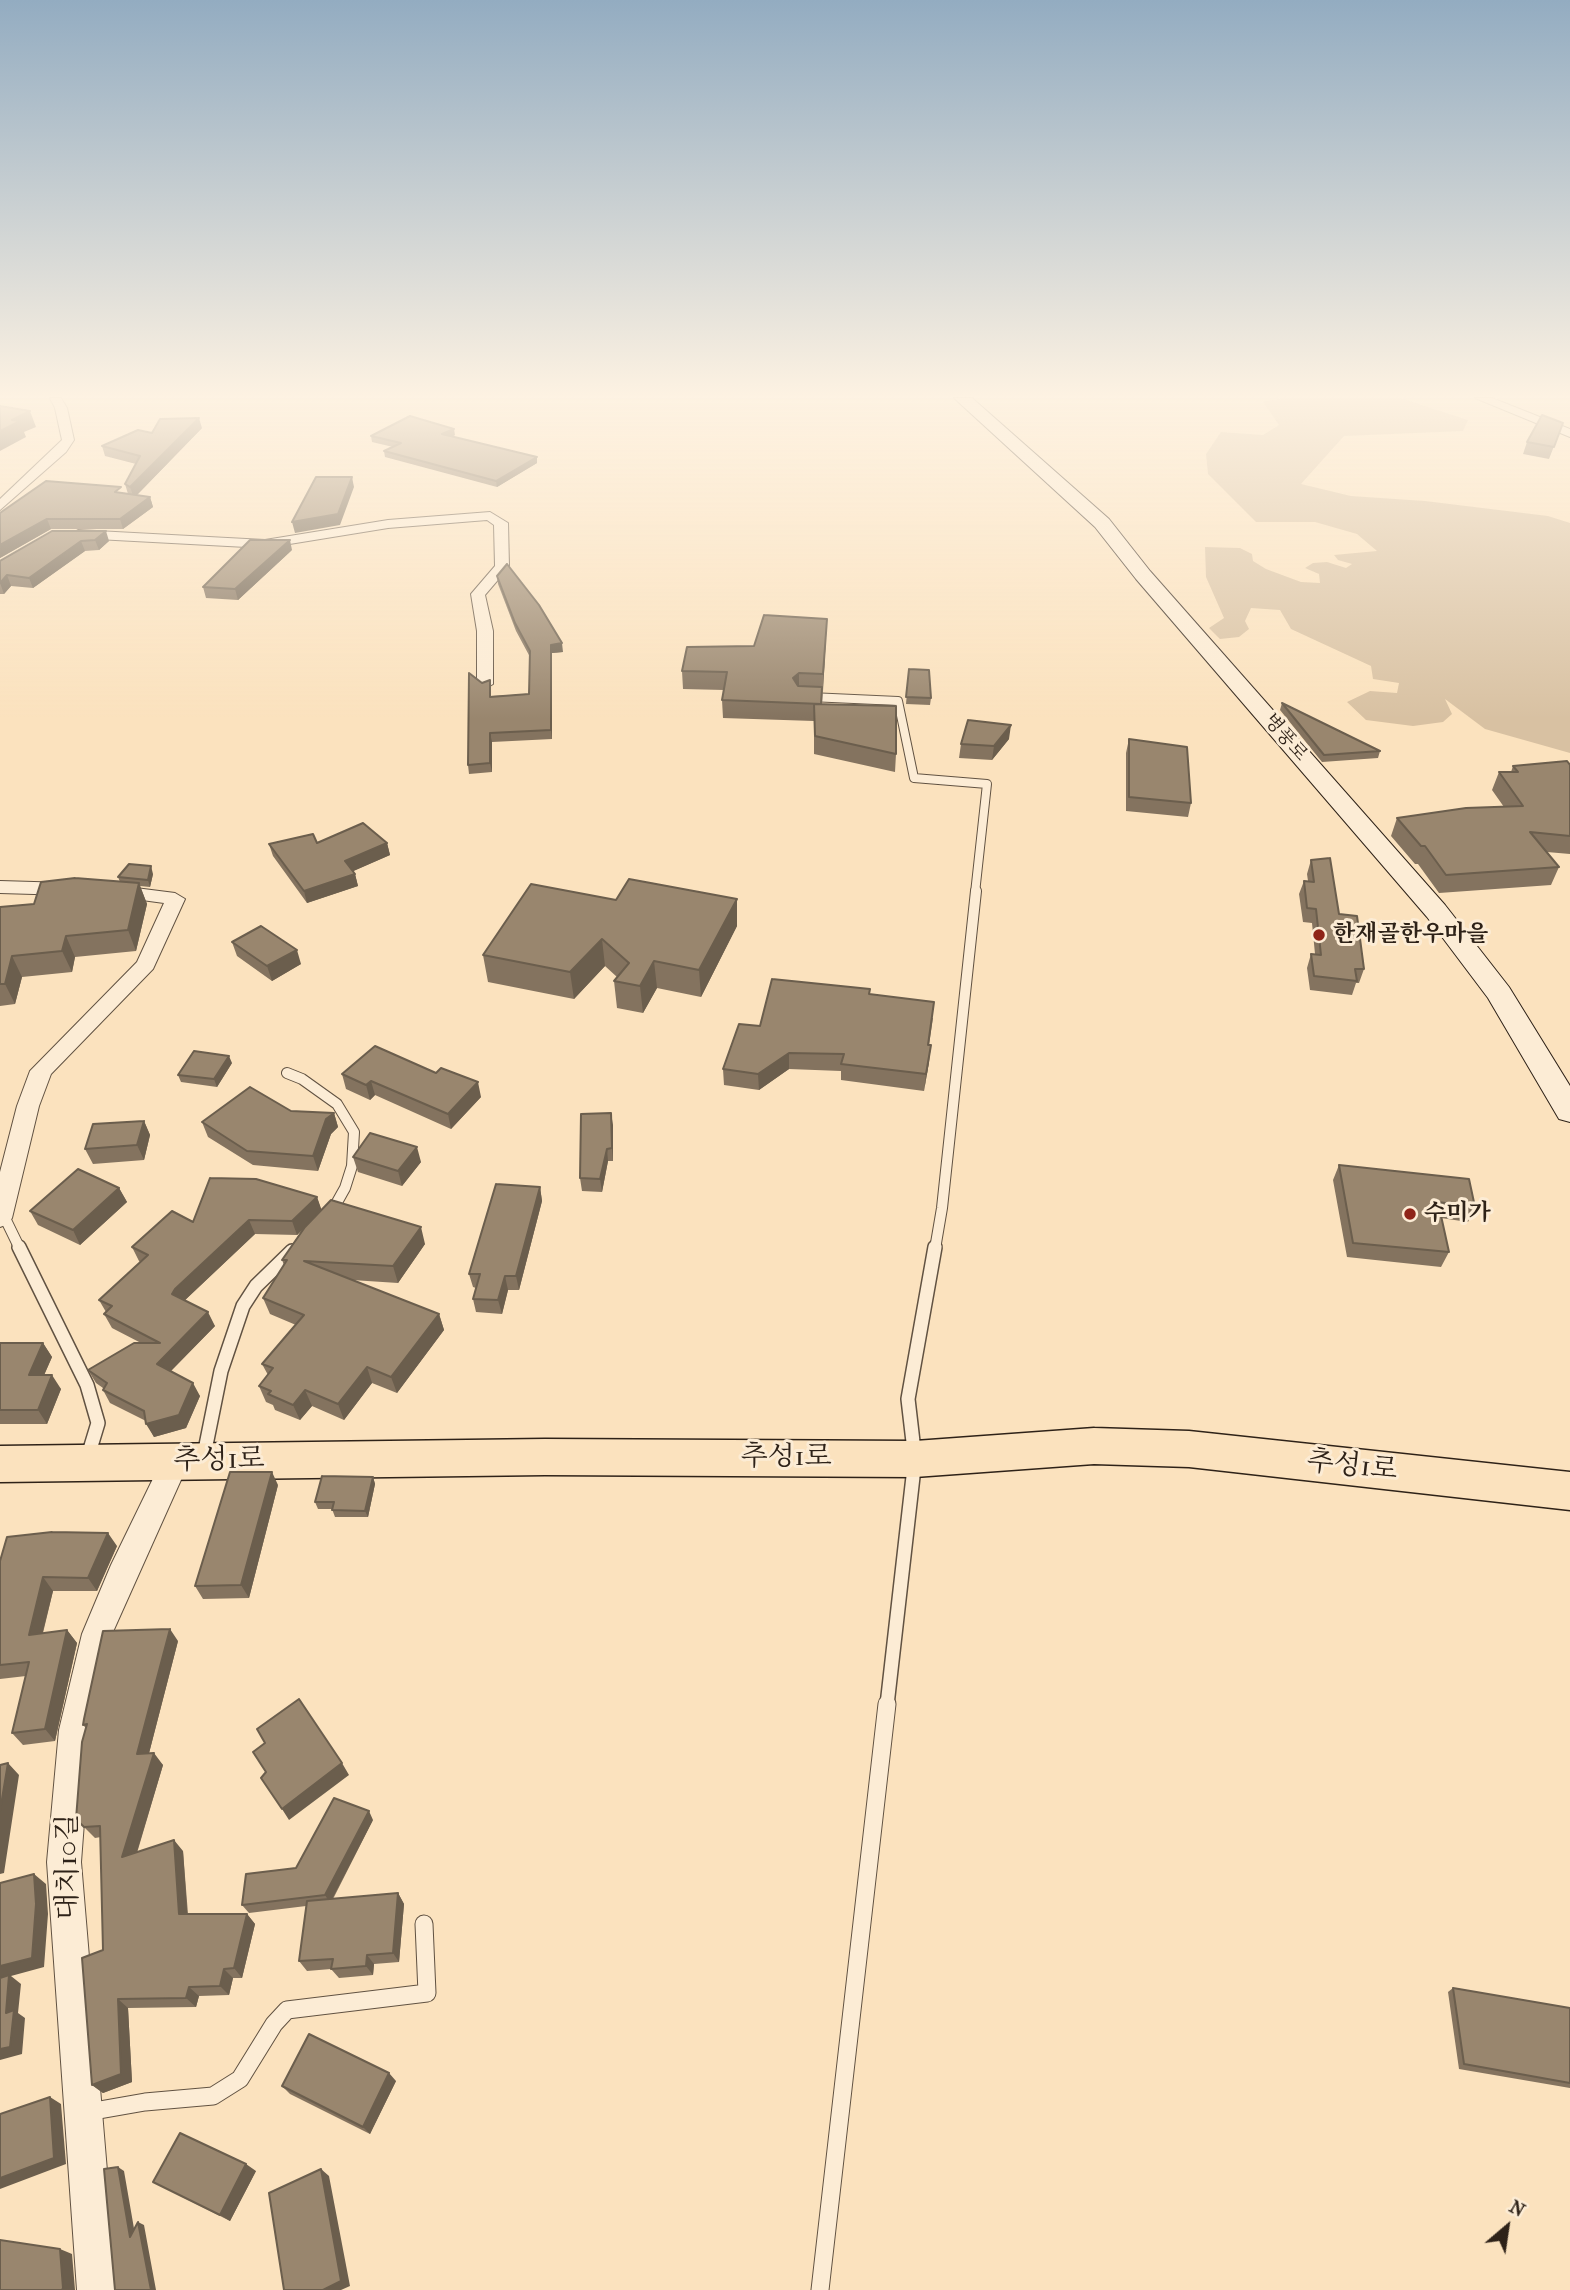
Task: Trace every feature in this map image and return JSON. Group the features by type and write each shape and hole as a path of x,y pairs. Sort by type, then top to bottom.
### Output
{"main road":[{"name":"병풍로","path":"1082,505 1102,523 1143,575 1436,911 1499,993 1570,1111"},
{"name":"추성1로","path":"0,1464 545,1457 915,1459 1094,1447 1189,1449 1570,1491"}],"street":[{"path":"61,535 100,534 265,544 388,524 490,516 501,523 502,567 478,594 485,631 485,684"},
{"path":"0,887 89,890 175,899 146,965 41,1071 29,1105 1,1215"},
{"name":"대치10길","path":"97,2290 64,1862 75,1730 97,1634 121,1575 189,1462"}],"lane":[{"path":"799,697 898,701 914,778 987,784 942,1208 908,1399 915,1459 820,2290"},
{"path":"287,1073 302,1079 337,1104 354,1132 352,1166 345,1188 325,1220"},
{"path":"1,1215 87,1385 98,1423 86,1462"},
{"path":"189,1462 243,1306 279,1262 304,1239"},
{"path":"82,2113 145,2102 213,2096 240,2079 287,2010 427,1993 424,1924"}],"shaded area":[{"path":"1239,505 1457,505 1548,516 1570,523 1570,753 1485,729 1445,699 1452,714 1443,722 1413,726 1366,720 1347,702 1370,691 1397,693 1399,683 1373,679 1371,666 1291,629 1280,610 1251,608 1245,621 1249,629 1239,637 1220,639 1209,628 1224,618 1206,577 1205,547 1240,548 1252,554 1253,561 1266,569 1301,582 1320,583 1319,574 1305,568 1313,563 1327,562 1346,568 1352,564 1338,560 1334,555 1377,551 1357,534 1315,522 1256,522"}],"building":[{"path":"12,505 139,505 120,519 47,519 0,545 0,513"},
{"path":"301,505 341,505 338,514 292,522"},
{"path":"52,531 106,531 95,540 81,541 29,578 7,575 0,583 0,561"},
{"path":"250,540 290,540 235,589 203,587"},
{"path":"507,564 539,605 562,643 551,645 551,730 490,733 490,763 468,765 469,673 482,683 490,680 490,697 529,694 530,651 515,623 497,576"},
{"path":"764,615 827,619 823,674 799,673 793,678 798,686 822,687 821,704 722,700 727,672 682,671 687,647 754,646"},
{"path":"909,669 929,670 931,698 906,697"},
{"path":"1282,703 1380,751 1324,755"},
{"path":"814,704 896,706 896,754 815,736"},
{"path":"968,720 1011,725 994,746 961,744"},
{"path":"1129,739 1187,747 1191,803 1129,797"},
{"path":"1567,761 1570,765 1570,836 1530,832 1559,867 1446,875 1425,846 1421,846 1397,818 1466,808 1523,806 1499,772 1518,772 1513,766"},
{"path":"363,823 387,843 345,861 355,874 304,891 269,844 313,834 317,843"},
{"path":"1330,858 1339,914 1357,916 1364,969 1355,969 1357,981 1314,976 1311,954 1321,955 1316,909 1307,908 1304,881 1314,882 1311,860"},
{"path":"129,864 151,866 148,880 118,877"},
{"path":"75,878 139,883 128,930 66,936 62,951 12,956 5,984 0,984 0,907 34,904 41,882"},
{"path":"629,879 737,899 699,970 654,961 640,986 614,981 629,963 602,939 570,972 483,955 531,884 616,900"},
{"path":"261,926 297,950 267,966 232,942"},
{"path":"772,979 870,989 869,994 934,1002 926,1074 841,1064 844,1054 789,1053 758,1074 723,1069 739,1024 760,1026"},
{"path":"375,1046 436,1073 441,1068 478,1082 448,1114 371,1081 366,1085 342,1074"},
{"path":"194,1051 229,1056 214,1079 178,1075"},
{"path":"250,1087 291,1111 334,1113 326,1119 313,1156 247,1151 202,1122"},
{"path":"611,1113 612,1148 607,1149 600,1179 580,1178 581,1114"},
{"path":"144,1121 137,1145 85,1149 93,1124"},
{"path":"370,1133 417,1147 398,1171 353,1157"},
{"path":"1339,1165 1469,1179 1475,1207 1438,1202 1449,1252 1353,1243"},
{"path":"78,1169 119,1188 73,1230 30,1211"},
{"path":"210,1178 256,1179 317,1197 292,1221 249,1220 175,1289 172,1294 208,1312 157,1364 193,1383 179,1415 146,1424 144,1411 103,1390 107,1383 88,1370 134,1343 160,1343 104,1314 112,1306 99,1300 148,1255 132,1247 172,1211 193,1222"},
{"path":"496,1184 540,1187 516,1276 505,1276 498,1300 473,1299 480,1274 469,1274"},
{"path":"331,1200 421,1227 393,1266 304,1261 439,1314 391,1377 367,1367 338,1404 305,1390 293,1405 268,1394 271,1391 259,1386 273,1368 262,1364 304,1315 263,1298 287,1260 282,1260 305,1227"},
{"path":"0,1343 43,1343 29,1375 52,1375 38,1410 0,1410"},
{"path":"230,1472 272,1472 241,1585 195,1586"},
{"path":"322,1476 373,1477 365,1511 332,1510 334,1502 315,1502"},
{"path":"52,1532 108,1533 88,1578 43,1577 29,1635 67,1630 45,1729 12,1733 29,1662 0,1665 0,1561 7,1537"},
{"path":"170,1629 137,1754 154,1753 122,1857 174,1840 179,1914 247,1914 234,1968 224,1969 220,1986 189,1987 186,1998 118,1999 121,2074 92,2085 82,1958 103,1950 100,1826 84,1827 76,1819 82,1742 87,1724 83,1725 84,1719 103,1631"},
{"path":"299,1699 342,1763 282,1809 261,1778 266,1772 253,1752 265,1743 257,1729"},
{"path":"8,1763 0,1811 0,1765"},
{"path":"334,1798 369,1811 325,1895 242,1905 246,1874 296,1868"},
{"path":"34,1874 36,1904 32,1958 0,1966 0,1883"},
{"path":"398,1893 393,1953 367,1955 366,1966 331,1969 333,1959 299,1961 307,1901"},
{"path":"9,1975 6,2013 14,2010 10,2047 0,2049 0,1978"},
{"path":"1453,1988 1570,2008 1570,2083 1464,2064"},
{"path":"309,2034 389,2073 363,2127 282,2086"},
{"path":"50,2097 54,2158 0,2178 0,2114"},
{"path":"180,2133 246,2164 220,2215 153,2182"},
{"path":"118,2167 130,2237 138,2222 151,2290 115,2290 104,2169"},
{"path":"321,2169 341,2281 323,2290 284,2290 269,2193"},
{"path":"0,2240 60,2249 62,2290 0,2290"}],"place":[{"name":"한재골한우마을","path":"1319,935"},
{"name":"수미가","path":"1410,1214"}]}
